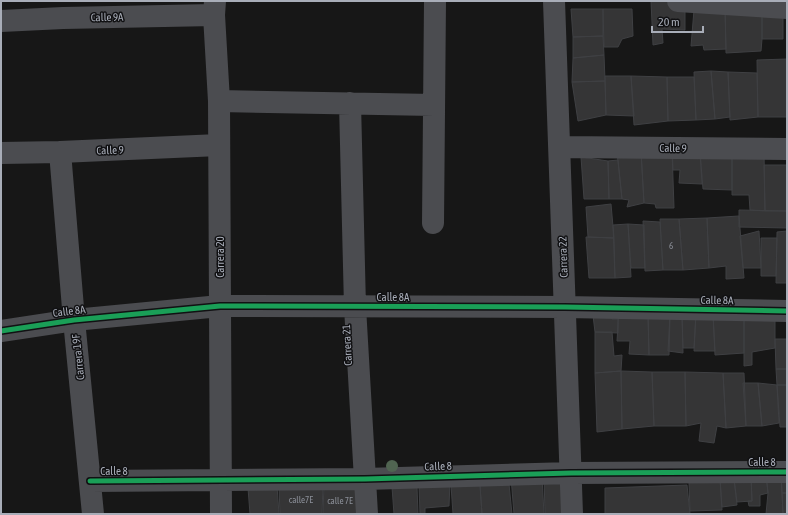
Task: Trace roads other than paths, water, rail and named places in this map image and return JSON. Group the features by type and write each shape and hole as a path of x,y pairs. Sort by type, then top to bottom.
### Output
{"street":[{"path":"433,223 435,1"},
{"name":"Carrera 22","path":"554,1 572,514"},
{"path":"678,1 787,8"},
{"name":"Calle 9A","path":"1,21 64,9 214,8"},
{"name":"Carrera 20","path":"214,8 219,101 221,514"},
{"path":"219,101 434,106"},
{"name":"Carrera 21","path":"350,103 355,307 367,514"},
{"name":"Calle 9","path":"1,153 219,145"},
{"name":"Calle 9","path":"560,147 787,149"},
{"name":"Carrera 19F","path":"60,152 74,320 93,514"},
{"name":"Calle 8A","path":"1,331 74,320 220,306 565,307 787,311"},
{"name":"Calle 8","path":"90,481 364,478 571,473 787,472"}]}
